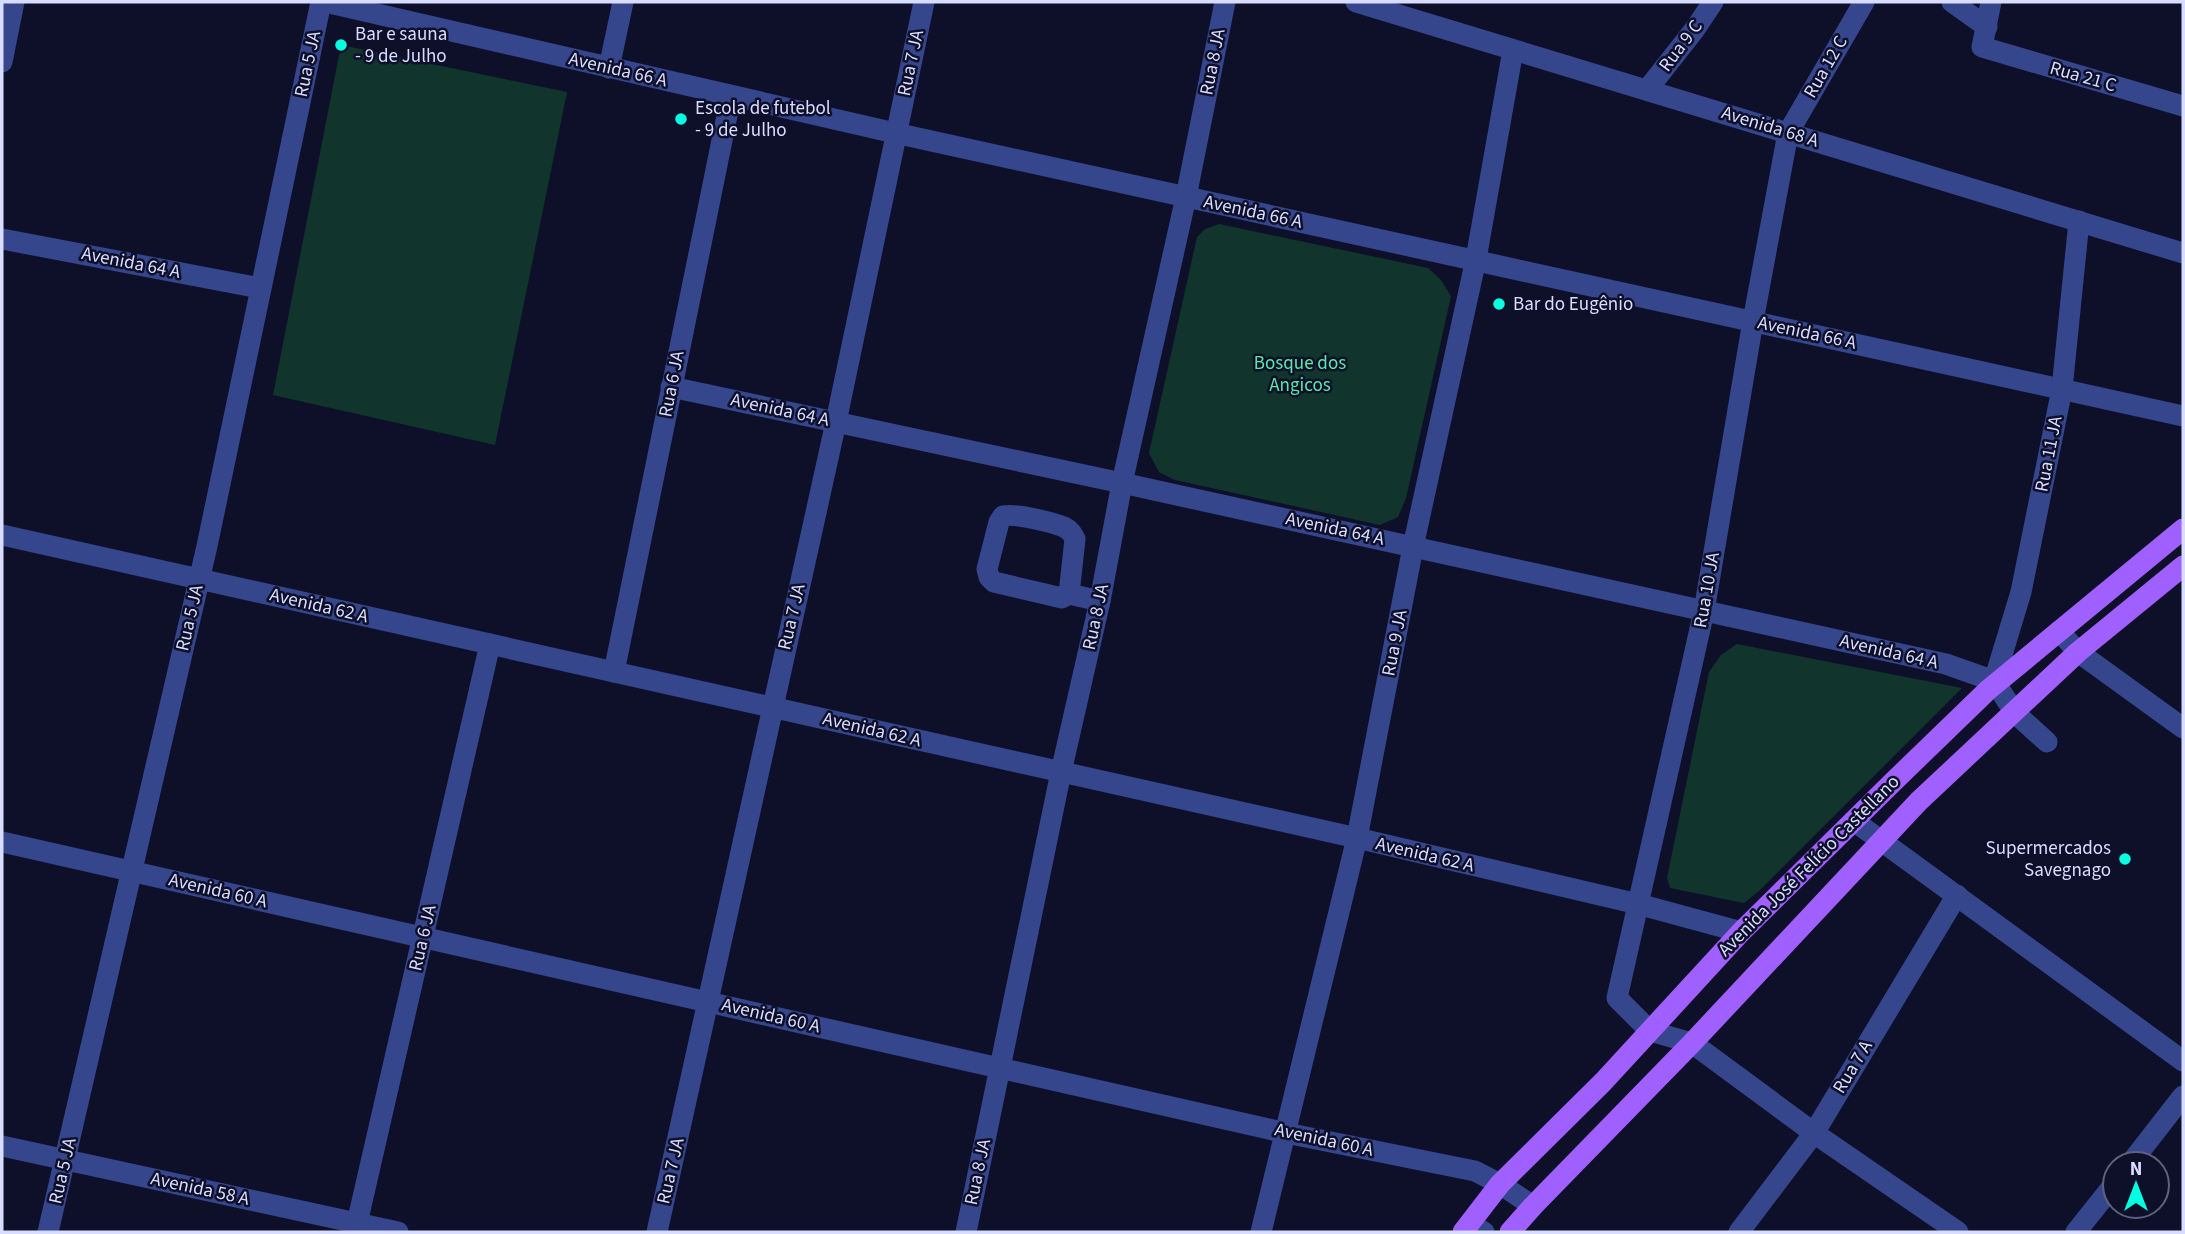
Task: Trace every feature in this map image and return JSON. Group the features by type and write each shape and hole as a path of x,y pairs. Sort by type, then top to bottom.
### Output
{"main road":[{"name":"Avenida José Felício Castellano","path":"1472,1229 1500,1184 1603,1082 1741,932 1995,682 2183,529"},
{"name":"Avenida José Felício Castellano","path":"1510,1232 1919,801 2078,652 2183,566"}],"street":[{"path":"2,62 14,2"},
{"name":"Avenida 66 A","path":"323,2 895,133 2183,416"},
{"name":"Rua 5 JA","path":"48,1232 199,579 323,2"},
{"path":"609,68 623,2"},
{"name":"Rua 7 JA","path":"657,1232 836,422 924,2"},
{"name":"Rua 8 JA","path":"965,1232 1061,772 1100,601 1122,483 1186,197 1225,2"},
{"name":"Avenida 68 A","path":"1356,2 2183,253"},
{"name":"Rua 9 C","path":"1647,90 1713,2"},
{"name":"Rua 12 C","path":"1788,133 1864,2"},
{"name":"Rua 21 C","path":"1952,2 1984,37 2183,106"},
{"path":"1984,37 1991,2"},
{"name":"Rua 9 JA","path":"1261,1232 1357,838 1413,547 1476,259 1513,50"},
{"name":"Rua 6 JA","path":"614,672 731,96"},
{"name":"Rua 10 JA","path":"1650,1031 1617,998 1704,611 1752,321 1788,133"},
{"name":"Rua 11 JA","path":"1995,682 2021,592 2062,389 2079,221"},
{"name":"Avenida 64 A","path":"2,239 260,288"},
{"name":"Avenida 64 A","path":"671,387 1946,664 1995,682"},
{"path":"1069,594 1075,539 1072,533 1065,528 1043,522 1010,514 1003,516 987,569 994,582 1062,598 1069,594 1100,601"},
{"name":"Avenida 62 A","path":"2,535 1357,838 1638,904 1741,932"},
{"path":"2059,631 2078,652 2183,728"},
{"name":"Rua 6 JA","path":"356,1228 490,645"},
{"path":"1995,682 2015,713 2047,742"},
{"path":"1854,821 2183,1061"},
{"name":"Avenida 60 A","path":"2,842 1286,1133 1475,1171 1533,1206"},
{"name":"Rua 7 A","path":"1738,1232 1814,1133 1957,895"},
{"path":"1650,1031 1692,1043 1814,1133 1958,1232"},
{"path":"2141,1150 2183,1096"},
{"name":"Avenida 58 A","path":"2,1146 356,1228 398,1232"},
{"path":"2076,1232 2101,1201"}],"green space":[{"path":"341,45 567,92 495,445 273,395"},
{"name":"Bosque dos Angicos","path":"1219,224 1428,268 1441,280 1451,296 1406,498 1398,517 1380,525 1175,480 1159,472 1149,453 1197,237 1205,229"},
{"path":"1737,644 1962,688 1744,903 1670,888 1667,878 1709,672 1721,655"}],"place":[{"name":"Bar e sauna - 9 de Julho","path":"341,45"},
{"name":"Escola de futebol - 9 de Julho","path":"681,119"},
{"name":"Bar do Eugênio","path":"1499,304"},
{"name":"Supermercados Savegnago","path":"2125,859"}]}
